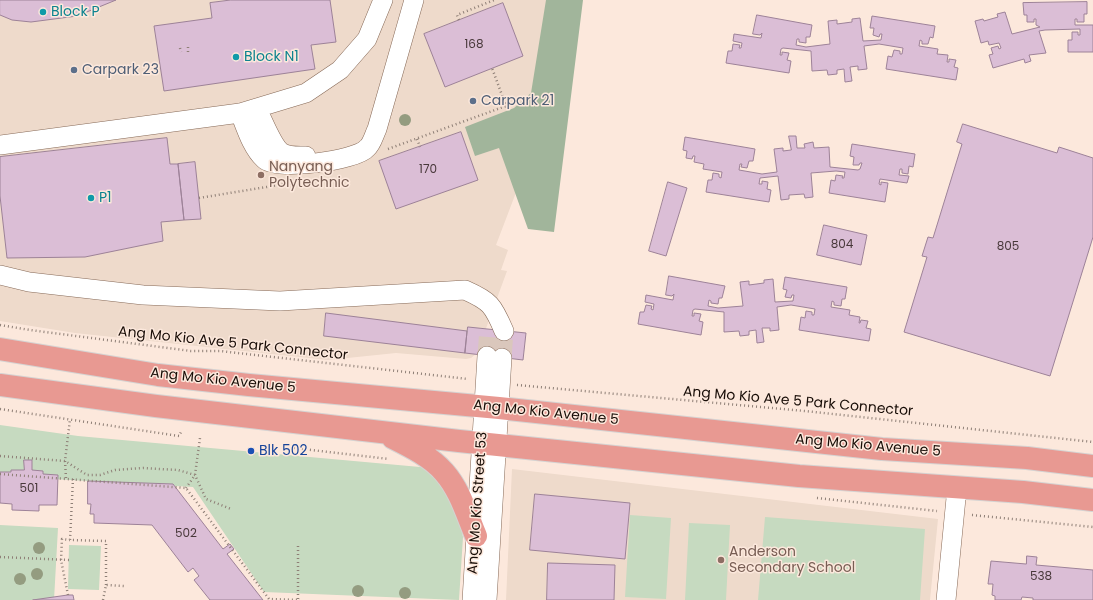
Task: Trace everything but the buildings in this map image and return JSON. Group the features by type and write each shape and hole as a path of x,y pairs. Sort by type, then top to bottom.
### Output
{"main road":[{"name":"Ang Mo Kio Avenue 5","path":"0,349 174,376 492,407 882,449 1027,458 1093,466"},
{"path":"0,385 156,406 489,444 799,476 1023,492 1093,500"},
{"path":"381,432 416,450 445,473 461,499 476,536"},
{"path":"1023,492 1034,485 1036,480 1036,468 1027,458"}],"street":[{"path":"0,145 248,111 306,93 340,70 367,39 383,0"},
{"path":"248,111 273,140 281,152 293,156 312,156 374,150 377,129 414,0"},
{"path":"0,276 29,282 143,295 280,301 464,290 489,302 496,324"},
{"name":"Ang Mo Kio Street 53","path":"472,600 476,536 489,444 495,366"},
{"name":"Ang Mo Kio Street 53","path":"487,600 489,444"},
{"path":"946,600 957,488"}],"path":[{"path":"459,20 457,15 494,0"},
{"path":"188,47 188,52"},
{"path":"374,150 417,139 506,106 492,68"},
{"path":"417,139 420,147"},
{"name":"Ang Mo Kio Ave 5 Park Connector","path":"0,325 191,351 220,351 465,379"},
{"name":"Ang Mo Kio Ave 5 Park Connector","path":"495,366 630,396 805,411 1093,442"},
{"path":"0,409 178,436 181,432"},
{"path":"66,478 65,461 70,419"},
{"path":"186,488 195,475 200,438"},
{"path":"294,448 393,459"},
{"path":"0,456 65,461 87,475 100,475 115,470 143,468 178,470 195,475 206,500 231,509"},
{"path":"0,474 186,488 269,599 299,600 298,546"},
{"path":"70,540 73,480"},
{"path":"68,595 61,560 62,539 106,540 106,585 103,600"},
{"path":"0,557 69,560"},
{"path":"106,585 124,586"}],"shaded area":[{"name":"Nanyang Polytechnic","path":"0,0 559,0 549,106 496,245 508,250 501,270 507,271 477,353 471,358 466,359 396,353 328,360 75,333 0,321"},
{"name":"Anderson Secondary School","path":"512,469 938,519 930,600 506,600"}],"green space":[{"path":"546,0 583,0 554,232 528,229 499,148 475,156 465,127 514,108 531,93"},
{"path":"0,425 78,436 431,468 455,501 463,537 459,600 264,592 193,487 0,476"},
{"path":"630,515 671,518 666,599 625,597"},
{"path":"765,517 925,529 920,600 758,600"},
{"path":"689,523 730,525 726,600 685,600"},
{"path":"0,525 58,528 54,600 0,600"},
{"path":"69,545 101,546 99,590 68,589"}],"tunnel":[{"path":"487,356 489,329"},
{"path":"502,358 504,331"}],"place":[{"name":"Block P","path":"43,12"},
{"name":"Block N1","path":"236,57"},
{"name":"Carpark 23","path":"74,70"},
{"name":"Carpark 21","path":"473,101"},
{"name":"Nanyang Polytechnic","path":"261,175"},
{"name":"P1","path":"91,198"},
{"name":"Blk 502","path":"251,451"},
{"name":"Anderson Secondary School","path":"721,560"}]}
